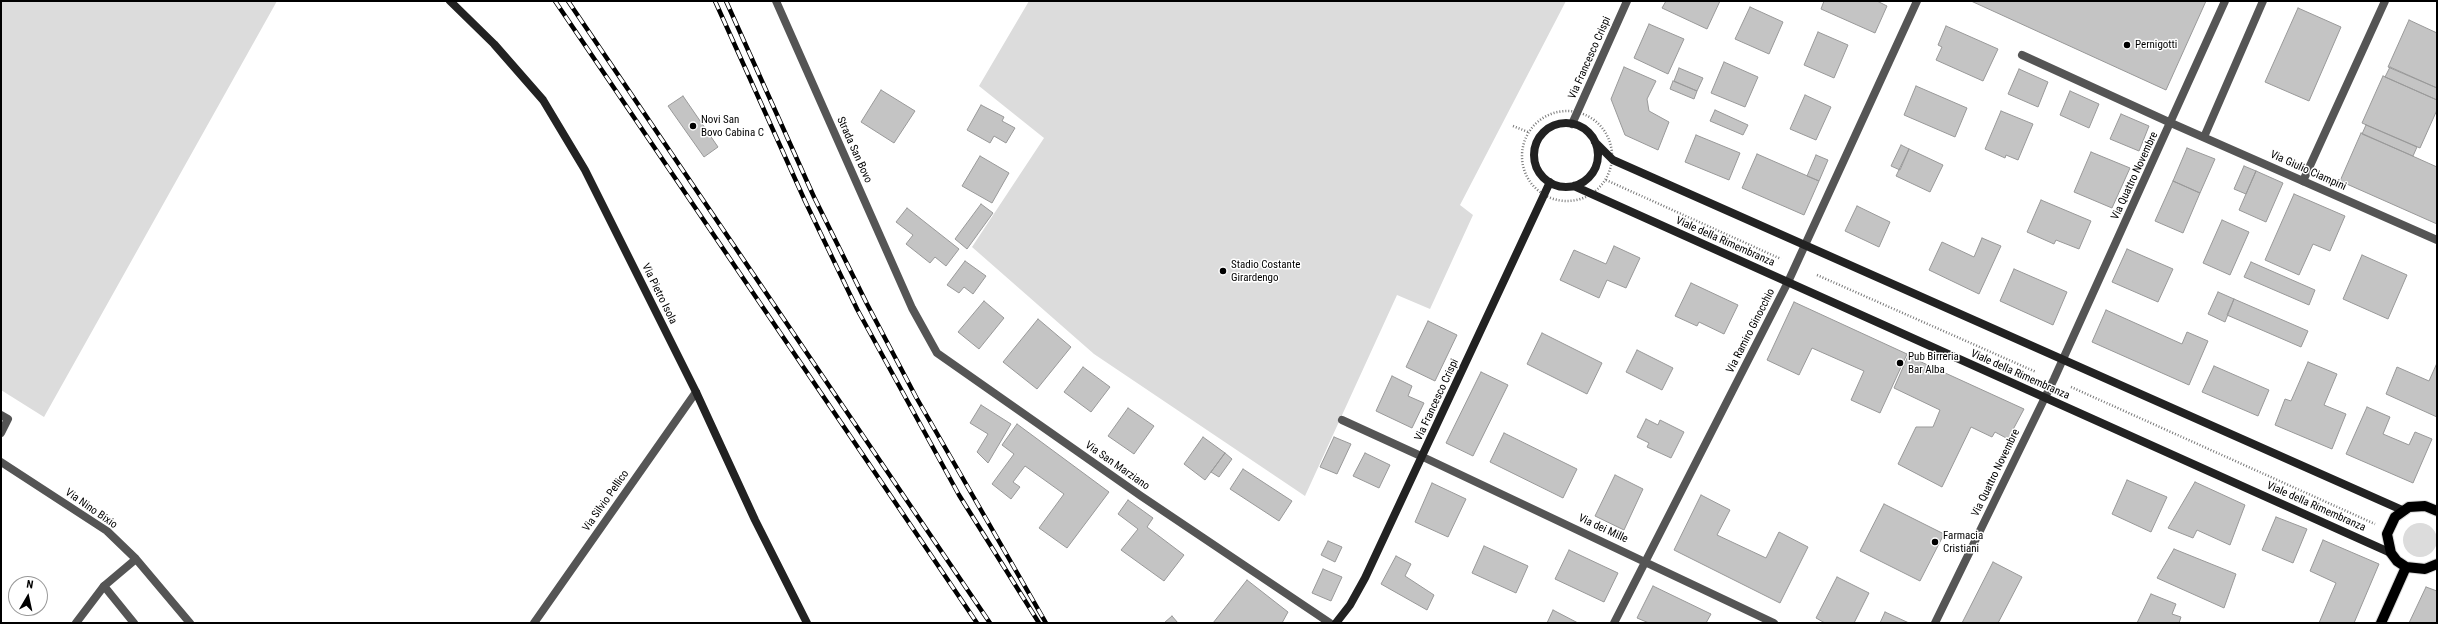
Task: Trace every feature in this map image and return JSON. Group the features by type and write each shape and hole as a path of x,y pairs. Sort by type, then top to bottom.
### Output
{"main road":[{"path":"2436,506 2417,505 2402,510 2395,516 2388,530 2388,544 2391,553 2406,567 2425,569 2436,566"},
{"path":"2381,623 2406,567"}],"street":[{"name":"Via Pietro Isola","path":"450,1 494,44 542,100 585,170 696,392 755,520 807,623"},
{"name":"Strada San Bovo","path":"776,1 912,308"},
{"name":"Via Francesco Crispi","path":"1572,124 1628,1"},
{"name":"Via Ramiro Ginocchio","path":"1614,623 1788,282 1917,1"},
{"name":"Via Quattro Novembre","path":"1935,623 2045,398 2225,1"},
{"path":"2204,137 2263,1"},
{"path":"2303,181 2385,1"},
{"name":"Via Giulio Ciampini","path":"2022,55 2171,123 2437,240"},
{"path":"1595,142 1598,155 1595,169 1583,182 1574,186 1558,186 1550,182 1537,168 1534,158 1537,144 1545,132 1553,126 1572,124 1590,133 1595,142 1613,160 2402,510"},
{"name":"Via Francesco Crispi","path":"1336,623 1350,605 1365,578 1423,457 1550,182"},
{"name":"Viale della Rimembranza","path":"1574,186 2391,553"},
{"name":"Via San Marziano","path":"912,308 937,353 954,367 1141,496 1330,623"},
{"name":"Via Silvio Pellico","path":"534,623 696,392"},
{"path":"1,415 8,419 1,432"},
{"name":"Via dei Mille","path":"1342,420 1645,561 1774,623"},
{"name":"Via Nino Bixio","path":"1,462 107,531 136,559 190,623"},
{"path":"76,623 104,586 136,559"},
{"path":"104,586 134,623"}],"path":[{"path":"1564,110 1578,111 1590,116 1599,123 1607,133 1612,146 1613,160 1606,180 1592,194 1574,201 1564,201 1544,195 1533,186 1525,174 1522,160 1522,146 1528,132 1537,121 1549,113 1564,110"},
{"path":"1513,126 1528,132"},
{"name":"Viale della Rimembranza","path":"1606,180 1781,259"},
{"name":"Viale della Rimembranza","path":"1817,275 2036,372"},
{"name":"Viale della Rimembranza","path":"2071,387 2375,524"}],"shaded area":[{"path":"1,1 277,1 44,417 1,390"},
{"name":"Stadio Costante Girardengo","path":"1029,1 1566,1 1460,205 1473,215 1430,309 1397,295 1305,496 1094,354 972,247 1044,138 979,86"},
{"path":"2423,523 2430,525 2435,530 2437,540 2435,550 2430,555 2417,557 2410,555 2405,550 2403,537 2405,530 2410,525"}],"building":[{"path":"1666,1 1720,1 1707,29 1662,8"},
{"path":"1824,1 1877,1 1887,6 1875,33 1821,9"},
{"name":"Pernigotti","path":"1971,1 2206,1 2166,90"},
{"path":"1750,7 1783,22 1769,54 1735,39"},
{"path":"2298,8 2341,27 2309,101 2265,82"},
{"path":"2409,20 2437,33 2437,88 2388,67"},
{"path":"1649,24 1684,39 1668,74 1634,58"},
{"path":"1946,26 1998,49 1983,81 1936,60 1942,47 1938,45"},
{"path":"1818,32 1848,45 1834,78 1804,65"},
{"path":"1724,62 1758,77 1745,107 1711,93"},
{"path":"1624,67 1656,81 1647,99 1649,111 1669,122 1658,150 1625,135 1611,99"},
{"path":"2390,67 2437,88 2437,100 2385,77"},
{"path":"1679,68 1703,78 1697,91 1674,81"},
{"path":"2019,69 2048,82 2038,107 2008,94"},
{"path":"2383,76 2437,100 2437,110 2420,148 2362,123"},
{"path":"1673,81 1697,91 1694,99 1670,89"},
{"path":"1916,86 1967,108 1955,137 1904,115"},
{"path":"881,90 915,111 894,143 861,122"},
{"path":"2070,91 2099,104 2089,128 2060,115"},
{"path":"1805,95 1831,107 1816,140 1790,129"},
{"name":"Novi San Bovo Cabina C","path":"683,96 718,147 704,157 668,106"},
{"path":"981,105 1004,117 1002,121 1015,128 1006,143 994,136 990,143 967,130"},
{"path":"1715,110 1748,125 1743,135 1710,121"},
{"path":"2001,111 2033,124 2018,160 2006,155 2005,158 1985,149"},
{"path":"2121,114 2149,126 2139,151 2110,139"},
{"path":"2366,125 2417,147 2413,156 2362,134"},
{"path":"2361,133 2437,167 2437,224 2340,181"},
{"path":"1696,135 1740,153 1729,180 1685,162"},
{"path":"1901,145 1909,149 1900,170 1891,166"},
{"path":"2187,148 2215,159 2200,193 2173,181"},
{"path":"1909,149 1943,165 1930,192 1896,176"},
{"path":"2091,152 2130,168 2112,208 2074,192"},
{"path":"1757,154 1819,181 1804,215 1742,188"},
{"path":"1816,155 1828,160 1819,181 1807,176"},
{"path":"980,156 1009,173 992,203 962,186"},
{"path":"2244,166 2256,171 2246,194 2234,189"},
{"path":"2256,171 2283,183 2266,222 2239,210"},
{"path":"2173,181 2200,193 2183,233 2155,221"},
{"path":"2294,194 2345,216 2330,251 2313,244 2299,275 2265,260"},
{"path":"2041,200 2091,221 2079,249 2056,240 2054,244 2027,232"},
{"path":"981,204 993,213 967,249 955,239"},
{"path":"1857,206 1890,222 1879,247 1845,231"},
{"path":"907,208 959,249 946,266 935,257 930,263 906,244 913,235 896,222"},
{"path":"2222,220 2249,232 2230,275 2203,263"},
{"path":"1982,238 2001,246 1979,294 1929,270 1942,242 1974,257"},
{"path":"1614,246 1640,258 1626,288 1607,280 1599,298 1560,280 1574,250 1606,264"},
{"path":"2127,249 2173,269 2158,302 2112,282"},
{"path":"2362,255 2407,275 2388,319 2343,299"},
{"path":"965,261 986,276 973,294 964,287 959,293 947,285"},
{"path":"2251,262 2315,290 2309,305 2244,277"},
{"path":"2014,269 2067,292 2053,325 2000,301"},
{"path":"1691,283 1738,305 1724,334 1699,322 1697,326 1675,316"},
{"path":"2218,292 2234,299 2225,322 2208,314"},
{"path":"2234,299 2308,331 2301,347 2227,315"},
{"path":"984,301 1004,318 979,349 958,332"},
{"path":"1794,302 1907,354 1880,413 1851,400 1864,371 1812,348 1799,375 1767,360"},
{"path":"2106,310 2182,344 2187,332 2208,341 2189,385 2092,342"},
{"path":"1038,319 1071,347 1037,389 1003,362"},
{"path":"1428,321 1457,335 1435,381 1406,367"},
{"path":"1542,333 1602,363 1587,394 1527,364"},
{"path":"1637,350 1673,368 1662,390 1626,372"},
{"path":"1908,356 2024,409 2008,439 1995,432 1992,437 1971,427 1942,487 1898,464 1916,427 1933,427 1940,410 1894,388"},
{"path":"2308,362 2337,374 2324,405 2346,414 2332,449 2275,425 2285,399 2291,401"},
{"path":"2437,363 2437,417 2386,394 2397,367 2429,381"},
{"path":"2214,366 2269,390 2258,416 2202,392"},
{"path":"1083,367 1110,387 1091,412 1064,392"},
{"path":"1481,372 1508,385 1473,456 1446,443"},
{"path":"1392,376 1412,386 1408,396 1424,403 1412,428 1376,411"},
{"path":"981,405 1011,424 988,463 977,452 988,434 970,423"},
{"path":"2367,407 2390,417 2383,434 2409,445 2415,432 2432,439 2413,483 2346,454"},
{"path":"1128,408 1154,426 1134,454 1108,436"},
{"path":"1646,419 1658,425 1660,420 1684,432 1671,458 1647,447 1649,443 1637,437"},
{"path":"1017,424 1109,492 1067,548 1039,528 1064,494 1025,466 1013,482 1020,487 1011,499 992,484 1014,454 1002,445"},
{"path":"1504,433 1577,469 1563,498 1490,462"},
{"path":"1203,437 1225,453 1205,480 1184,464"},
{"path":"1334,437 1351,444 1337,474 1320,467"},
{"path":"1225,453 1232,459 1219,477 1211,472"},
{"path":"1365,453 1390,465 1379,488 1353,476"},
{"path":"1243,469 1292,501 1279,521 1230,489"},
{"path":"1615,475 1643,489 1624,530 1595,516"},
{"path":"2127,480 2167,497 2151,532 2112,514"},
{"path":"2195,482 2245,505 2230,545 2197,530 2193,538 2168,528"},
{"path":"1432,483 1466,499 1448,537 1415,522"},
{"path":"1701,495 1730,510 1717,535 1766,558 1779,532 1808,547 1780,603 1674,550"},
{"path":"1128,500 1153,518 1147,527 1184,555 1164,581 1121,550 1138,529 1118,514"},
{"path":"1884,504 1944,534 1920,581 1860,551"},
{"path":"2276,517 2307,529 2293,563 2262,550"},
{"path":"2323,540 2379,564 2354,623 2319,623 2336,583 2310,571"},
{"path":"1328,541 1342,547 1335,562 1321,555"},
{"path":"1484,546 1528,566 1516,593 1472,573"},
{"path":"2174,549 2236,574 2224,608 2157,578"},
{"path":"1569,550 1618,573 1604,602 1555,579"},
{"path":"1396,556 1411,564 1405,576 1434,595 1427,610 1381,584"},
{"path":"1993,562 2022,577 1998,623 1962,623"},
{"path":"1323,569 1342,577 1331,601 1312,593"},
{"path":"1837,577 1869,593 1854,623 1825,623 1816,618"},
{"path":"1247,580 1288,612 1282,623 1213,623"},
{"path":"1653,586 1711,614 1706,623 1649,623 1637,618"},
{"path":"2426,587 2437,591 2437,623 2409,623"},
{"path":"2151,594 2176,604 2172,614 2181,617 2179,623 2137,623"},
{"path":"1553,610 1578,623 1547,623"},
{"path":"1885,612 1909,623 1880,623"},
{"path":"1172,616 1178,623 1164,623"}],"railway":[{"path":"555,1 977,623"},
{"path":"568,1 990,623"},
{"path":"715,1 805,201 857,309 959,495 1039,623"},
{"path":"726,1 814,197 867,304 916,397 1046,623"}],"place":[{"name":"Pernigotti","path":"2127,45"},
{"name":"Novi San Bovo Cabina C","path":"693,126"},
{"name":"Stadio Costante Girardengo","path":"1223,271"},
{"name":"Pub Birreria Bar Alba","path":"1900,363"},
{"name":"Farmacia Cristiani","path":"1935,542"}]}
